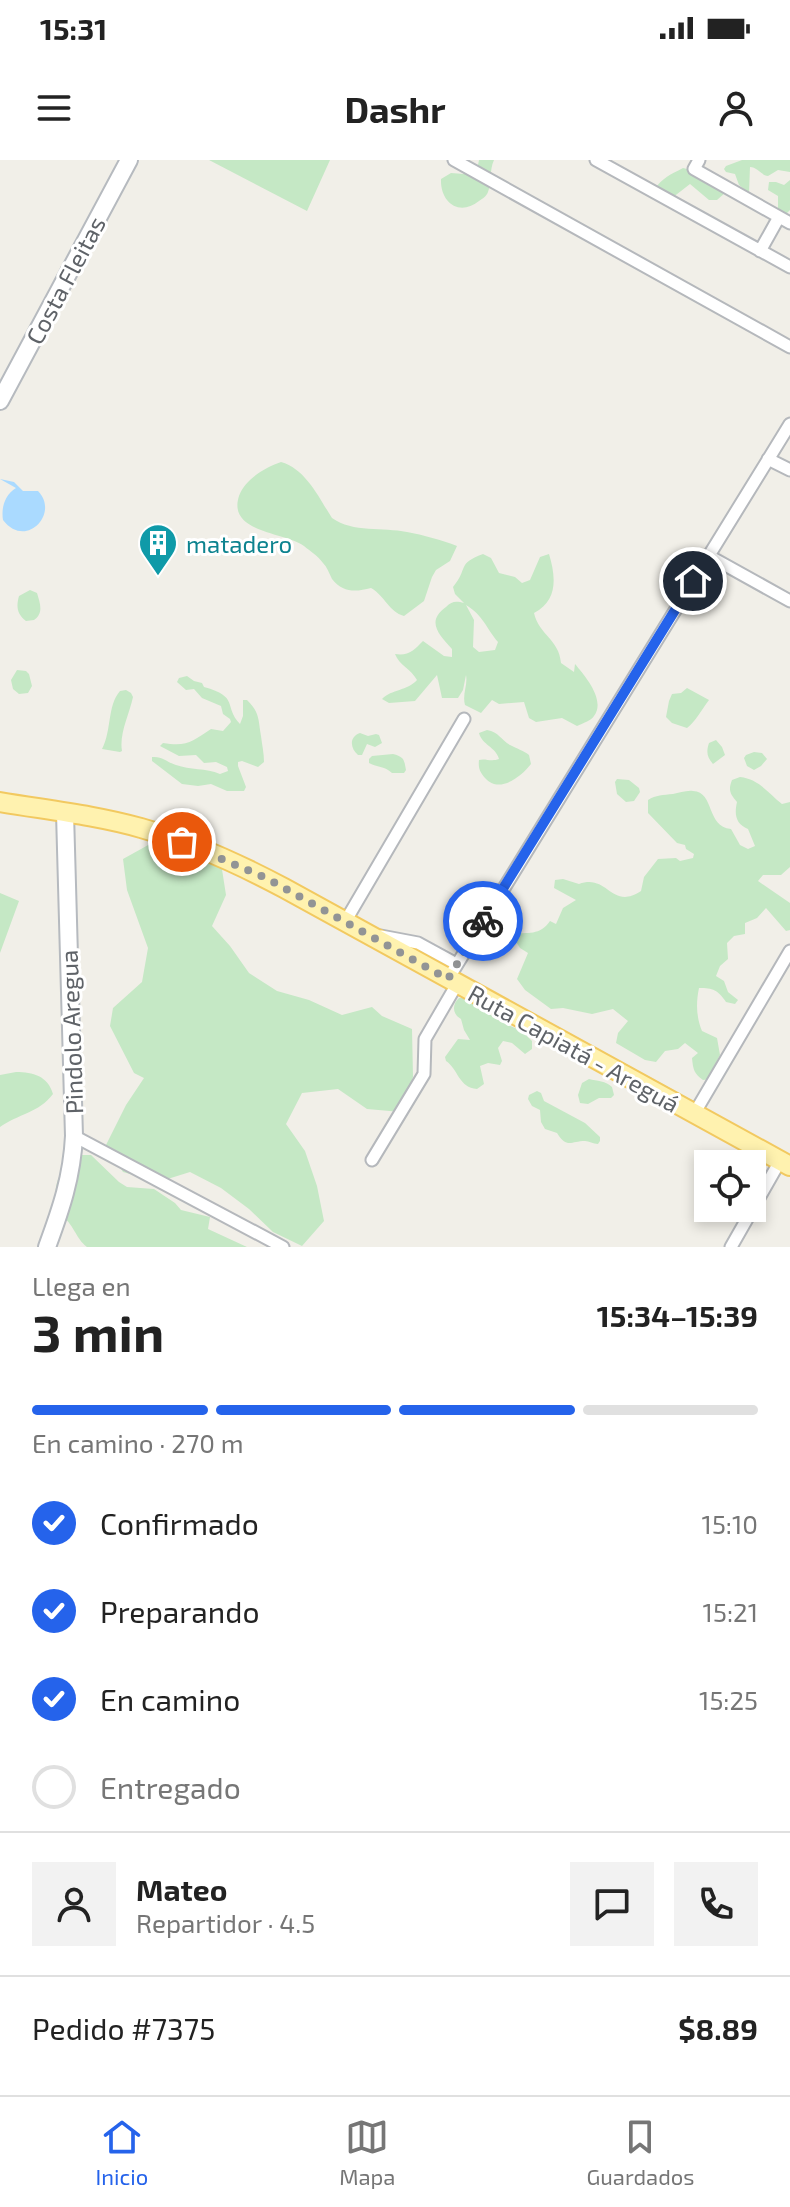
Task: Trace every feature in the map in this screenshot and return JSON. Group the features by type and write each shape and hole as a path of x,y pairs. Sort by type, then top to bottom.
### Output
{"main road":[{"name":"Costa Fleitas","path":"0,401 129,160"},
{"name":"Ruta Capiatá - Areguá","path":"0,802 140,828 182,842 266,878 365,933 452,974 785,1164"},
{"name":"Pindolo Aregua","path":"47,1247 66,1196 74,1136 65,813"}],"street":[{"path":"454,160 790,347"},
{"path":"596,160 790,267"},
{"path":"699,160 694,169 784,220 760,251"},
{"path":"372,1160 424,1074 425,1039 452,974 790,424"},
{"path":"768,459 790,470"},
{"path":"709,556 790,601"},
{"path":"345,922 464,719"},
{"path":"694,1114 790,951"},
{"path":"74,1136 283,1247"},
{"path":"731,1247 785,1164"}],"green space":[{"path":"209,160 330,160 307,211"},
{"path":"479,160 494,160 487,194 472,206 452,205 444,194 441,179 451,173 464,174 478,165"},
{"path":"742,160 790,160 790,172 778,170 768,176 750,167 749,193 739,185 735,174 724,169"},
{"path":"683,168 726,192 717,200 709,200 690,184 672,198 654,190 664,179"},
{"path":"790,180 790,210 785,215 778,212 778,196 768,190 769,182 784,185"},
{"path":"281,462 305,478 332,518 340,523 413,533 457,546 450,561 436,570 424,601 404,616 399,614 371,588 355,591 341,587 332,579 321,560 304,546 260,530 241,517 239,496 246,484 257,474"},
{"path":"483,554 491,558 499,573 515,577 522,583 530,580 540,557 549,554 553,588 547,602 534,613 540,627 557,648 561,663 574,672 575,664 593,688 598,703 591,719 577,726 562,718 536,722 529,718 524,702 499,704 492,700 481,713 465,705 466,675 458,698 442,698 437,675 415,701 389,703 382,699 417,680 395,654 408,653 423,641 444,656 452,657 452,649 437,628 436,618 450,604 464,603 453,587 466,564","holes":["466,605 498,642 495,650 479,652 473,647 474,620"]},
{"path":"30,590 37,593 40,611 34,620 26,621 19,613 19,596"},
{"path":"17,670 29,674 32,686 28,693 19,694 13,689 11,680"},
{"path":"187,676 227,698 240,724 243,700 247,700 256,713 264,762 258,767 238,762 246,787 244,791 227,791 211,784 182,784 152,761 152,757 156,757 187,768 220,774 228,771 227,767 216,762 204,763 196,755 179,756 160,746 163,743 189,742 211,729 223,731 231,722 223,714 221,706 202,698 194,689 186,690 177,682 179,678"},
{"path":"687,688 709,700 687,728 672,723 666,717 672,694 681,693"},
{"path":"126,690 133,697 123,731 122,751 102,749 113,704 120,691"},
{"path":"487,730 529,755 531,764 510,782 491,783 480,770 479,760 499,759 479,733"},
{"path":"360,733 379,735 382,743 375,747 367,744 362,755 358,755 352,743"},
{"path":"716,740 725,755 713,764 708,757 708,749 709,743"},
{"path":"754,752 762,753 767,759 754,770 747,766 744,758"},
{"path":"393,754 403,759 404,773 392,773 369,763 372,756"},
{"path":"740,777 758,784 782,804 790,802 790,867 781,875 763,875 758,881 790,903 790,930 786,931 766,908 757,918 745,923 745,934 734,936 727,943 728,959 720,966 716,976 724,981 728,992 738,1000 735,1004 726,1002 715,990 699,988 697,1010 700,1025 702,1031 717,1038 720,1055 711,1079 703,1080 693,1065 692,1058 698,1053 685,1043 678,1049 665,1051 656,1062 645,1060 616,1043 618,1033 628,1021 613,1009 592,1014 563,1008 551,1009 525,990 517,979 528,953 520,948 511,934 538,931 550,921 556,924 563,908 576,900 554,888 555,880 597,883 616,895 631,896 641,891 644,877 658,859 676,858 680,861 693,858 694,854 685,845 677,843 648,813 648,800 654,797 688,791 700,793 718,822 731,829 740,845 748,849 755,846 748,829 737,818 737,802 730,792 732,780"},
{"path":"617,779 629,780 639,788 634,801 626,802 617,794"},
{"path":"182,842 221,863 226,895 212,926 249,973 277,991 309,1000 342,1015 372,1007 382,1016 412,1029 413,1077 401,1112 367,1109 338,1089 302,1093 286,1124 305,1151 317,1186 324,1221 302,1246 273,1232 221,1188 190,1172 158,1182 123,1172 106,1145 144,1078 134,1073 110,1026 113,1008 142,982 148,948 127,890 123,859 150,844"},
{"path":"0,893 19,901 0,953"},
{"path":"460,973 692,1100 692,1103 459,976"},
{"path":"459,998 467,998 501,1022 522,1031 532,1041 532,1049 525,1054 512,1043 503,1041 498,1048 502,1061 500,1065 488,1063 480,1066 484,1084 477,1089 462,1082 445,1057 458,1039 470,1040 454,1009"},
{"path":"16,1072 39,1076 48,1083 53,1094 35,1109 0,1127 0,1075"},
{"path":"589,1079 610,1085 614,1095 588,1104 580,1103 578,1095 582,1083"},
{"path":"537,1091 544,1101 585,1123 600,1137 598,1144 585,1141 567,1143 557,1133 545,1129 540,1110 532,1106 528,1099"},
{"path":"82,1155 91,1155 127,1187 154,1189 181,1210 210,1217 208,1229 247,1247 87,1247 60,1215 55,1198 62,1172"}],"water":[{"path":"0,479 14,482 23,491 38,491 44,500 43,518 30,530 12,528 3,520 5,502 16,488"}],"way so far":[{"path":"182,842 266,878 448,979 483,921"}],"place":[{"name":"matadero","path":"158,577"}],"route":[{"path":"483,921 693,581"}]}
